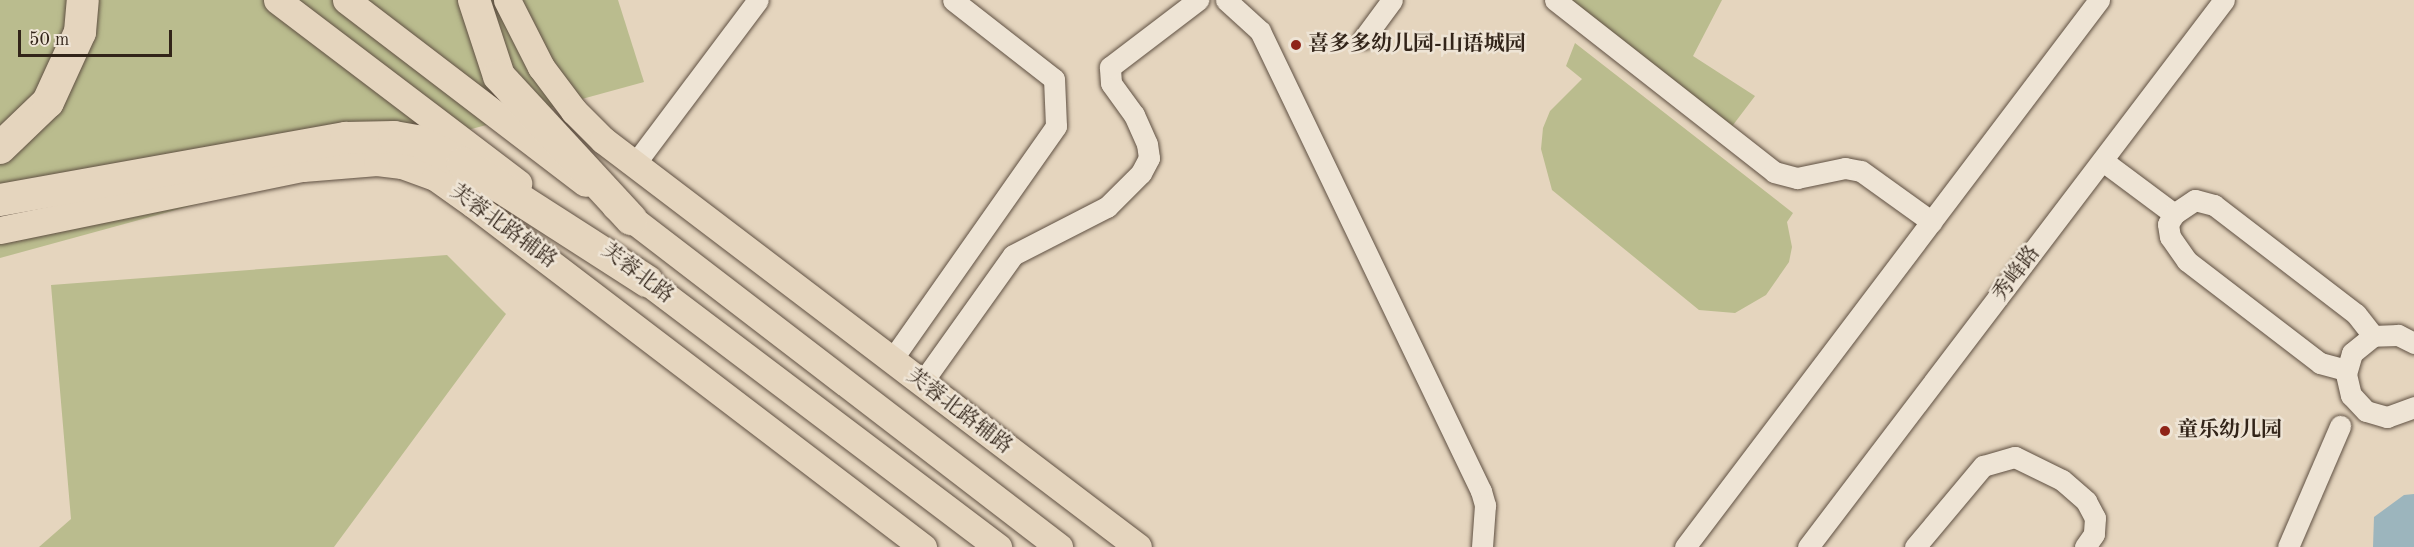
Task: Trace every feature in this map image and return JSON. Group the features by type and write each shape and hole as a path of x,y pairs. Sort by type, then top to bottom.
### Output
{"highway":[{"path":"0,148 48,102 80,32 83,0"},
{"path":"474,0 499,76 632,219"},
{"path":"0,200 346,138 394,137 417,141 463,163 647,281"}],"main road":[{"name":"芙蓉北路","path":"278,0 998,547"},
{"name":"芙蓉北路","path":"346,0 1059,547"},
{"name":"芙蓉北路辅路","path":"507,0 521,35 574,111 634,165 1138,547"},
{"name":"芙蓉北路辅路","path":"0,230 303,168 377,162 402,165 435,177 473,204 923,547"}],"street":[{"path":"634,165 758,0"},
{"path":"891,361 1056,126 1054,80 953,0"},
{"path":"921,384 1013,255 1107,207 1141,173 1149,158 1147,144 1134,115 1111,83 1110,67 1198,0"},
{"path":"1226,0 1260,31 1481,491 1485,505 1482,547"},
{"path":"1364,38 1392,0"},
{"path":"1555,0 1774,172 1797,178 1845,168 1861,171 1932,222"},
{"path":"1684,547 2099,0"},
{"name":"秀峰路","path":"1808,547 2224,0"},
{"path":"2103,161 2174,214"},
{"path":"2346,370 2320,363 2187,261 2170,237 2168,224 2174,214 2195,200 2214,205 2383,335 2414,343"},
{"path":"2288,547 2351,395 2346,370 2357,347 2414,321"},
{"path":"2351,395 2366,411 2387,417 2414,407"},
{"path":"2340,426 2366,411"},
{"path":"1915,547 1983,466 2015,457 2062,480 2086,501 2095,518 2094,534 2085,547"}],"green space":[{"path":"0,0 618,0 644,82 0,258"},
{"path":"1555,0 1722,0 1693,56 1755,96 1730,129"},
{"path":"1575,43 1793,213 1787,222 1792,247 1789,262 1766,295 1735,313 1699,310 1552,190 1541,149 1543,128 1550,111 1582,79 1566,66"},
{"path":"447,255 506,314 334,547 39,547 71,519 51,285"}],"water":[{"path":"2414,494 2414,547 2373,547 2374,517 2404,495"}],"place":[{"name":"喜多多幼儿园-山语城园","path":"1296,45"},
{"name":"童乐幼儿园","path":"2165,431"}]}
